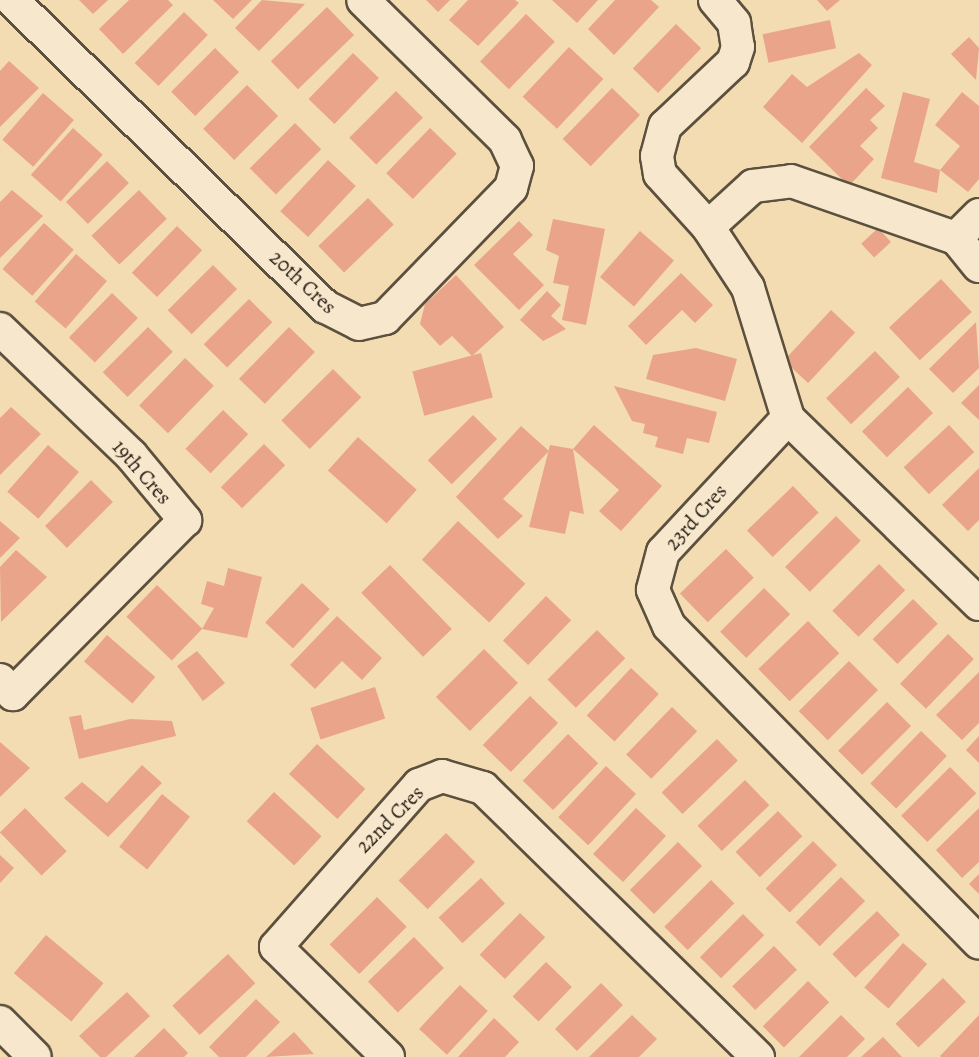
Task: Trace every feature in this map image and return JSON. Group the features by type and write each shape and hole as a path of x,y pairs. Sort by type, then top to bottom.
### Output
{"street":[{"name":"20th Cres","path":"12,0 326,307 359,324 385,318 511,188 517,166 505,140 363,0"},
{"path":"715,0 739,35 733,62 665,126 657,156 660,174 708,227 748,288 788,418 979,604"},
{"path":"708,227 753,186 791,181 956,238 979,266"},
{"path":"956,238 979,215"},
{"name":"19th Cres","path":"0,329 131,455 185,520 13,694 0,680"},
{"name":"23rd Cres","path":"788,418 663,552 653,590 657,605 669,626 979,943"},
{"name":"22nd Cres","path":"388,1057 276,947 419,785 442,776 458,777 483,788 758,1057"},
{"path":"0,1023 35,1057"}],"building":[{"path":"79,0 108,0 93,14"},
{"path":"129,0 168,0 173,5 123,54 99,29"},
{"path":"213,0 252,0 233,19"},
{"path":"262,0 305,4 259,51 235,28"},
{"path":"426,0 450,0 438,12"},
{"path":"468,0 515,0 519,3 478,46 449,20"},
{"path":"552,0 598,0 577,23"},
{"path":"615,0 651,0 659,7 614,55 588,29"},
{"path":"817,0 840,0 827,11"},
{"path":"327,7 354,35 298,89 271,61"},
{"path":"184,12 208,35 158,86 135,63"},
{"path":"526,14 555,42 509,89 480,61"},
{"path":"830,20 836,48 769,63 763,34"},
{"path":"676,24 701,48 658,93 633,69"},
{"path":"969,37 979,48 976,80 951,54"},
{"path":"569,47 603,79 557,129 523,97"},
{"path":"215,48 239,72 195,116 171,92"},
{"path":"353,53 379,78 334,124 309,99"},
{"path":"859,53 872,65 802,143 763,107 792,74 807,87"},
{"path":"9,61 39,88 0,127 0,71"},
{"path":"247,85 278,116 234,160 203,129"},
{"path":"612,88 640,115 591,166 563,139"},
{"path":"866,88 885,106 870,120 878,128 860,146 874,159 849,186 809,147"},
{"path":"396,91 423,118 376,165 349,138"},
{"path":"903,92 930,99 914,162 940,170 937,193 881,178"},
{"path":"962,92 979,106 979,179 968,192 940,170 960,146 935,125"},
{"path":"43,93 74,120 33,167 2,140"},
{"path":"295,123 321,149 276,194 250,168"},
{"path":"73,128 103,155 61,202 31,175"},
{"path":"430,128 457,154 413,199 386,173"},
{"path":"328,160 356,186 308,237 280,211"},
{"path":"107,161 129,183 88,224 66,202"},
{"path":"12,190 43,216 0,258 0,202"},
{"path":"139,190 167,219 119,265 92,236"},
{"path":"368,198 394,225 344,273 318,246"},
{"path":"553,219 605,229 586,325 562,320 569,286 553,283 559,256 546,250"},
{"path":"519,221 533,235 513,254 544,285 519,310 474,265"},
{"path":"44,223 74,250 32,296 3,269"},
{"path":"177,226 202,250 157,297 132,273"},
{"path":"878,228 891,242 874,258 861,244"},
{"path":"640,231 674,261 634,307 600,277"},
{"path":"76,254 107,281 66,328 35,302"},
{"path":"213,265 237,289 192,334 168,310"},
{"path":"681,273 713,305 695,323 682,310 646,345 628,326"},
{"path":"456,275 504,327 472,356 452,336 440,346 420,324 425,304"},
{"path":"941,279 972,312 920,360 889,327"},
{"path":"547,291 561,305 551,316 566,329 543,341 520,320"},
{"path":"112,293 138,318 95,363 69,338"},
{"path":"249,299 272,322 227,368 204,344"},
{"path":"831,310 855,333 808,383 784,360"},
{"path":"976,322 979,368 953,393 929,369"},
{"path":"148,327 173,352 127,397 103,372"},
{"path":"289,327 315,352 265,404 239,379"},
{"path":"696,348 737,359 725,401 646,379 653,355"},
{"path":"875,351 900,377 851,424 826,398"},
{"path":"481,353 493,397 424,416 412,371"},
{"path":"185,358 214,386 168,433 139,405"},
{"path":"333,369 361,397 310,449 281,421"},
{"path":"979,385 979,420 961,403"},
{"path":"614,386 717,412 709,443 687,438 683,454 655,447 658,437 643,433 645,424 632,421"},
{"path":"908,387 933,413 887,457 862,431"},
{"path":"11,407 41,434 0,475 0,418"},
{"path":"223,410 248,434 211,473 185,449"},
{"path":"473,415 497,439 452,484 428,460"},
{"path":"594,425 662,486 621,531 599,511 619,490 573,449"},
{"path":"949,425 974,452 929,494 904,467"},
{"path":"521,426 549,451 503,499 523,516 498,539 456,497"},
{"path":"358,437 417,490 387,523 328,470"},
{"path":"264,444 285,465 242,508 221,487"},
{"path":"48,445 79,472 38,519 7,492"},
{"path":"550,445 573,449 584,514 570,511 565,534 529,527"},
{"path":"979,468 979,520 968,531 942,505"},
{"path":"91,480 113,502 67,548 45,526"},
{"path":"793,486 819,513 773,557 747,530"},
{"path":"836,516 861,541 810,592 785,567"},
{"path":"0,521 20,538 0,558"},
{"path":"458,521 525,584 489,623 422,560"},
{"path":"726,549 754,578 708,622 680,593"},
{"path":"16,550 47,577 1,622 0,567"},
{"path":"879,564 905,590 858,637 832,611"},
{"path":"390,565 452,629 423,657 361,593"},
{"path":"228,568 262,577 247,638 202,629 214,608 201,604 207,581 224,586"},
{"path":"302,583 330,609 293,648 265,622"},
{"path":"157,585 202,629 172,660 126,617"},
{"path":"764,588 790,614 746,658 720,632"},
{"path":"546,596 571,620 528,665 503,641"},
{"path":"913,599 938,624 897,664 873,639"},
{"path":"337,616 382,658 362,680 342,661 315,689 290,665"},
{"path":"808,621 839,653 790,701 758,669"},
{"path":"597,630 625,658 576,708 548,679"},
{"path":"948,634 974,659 926,709 900,684"},
{"path":"107,635 155,677 132,703 84,661"},
{"path":"484,649 518,683 470,731 436,697"},
{"path":"197,651 225,683 203,701 177,666"},
{"path":"849,661 878,690 828,740 799,711"},
{"path":"631,668 659,694 614,741 587,716"},
{"path":"979,672 979,723 962,740 936,715"},
{"path":"375,687 385,718 321,739 310,708"},
{"path":"530,696 558,723 511,772 483,745"},
{"path":"887,702 911,726 862,775 838,751"},
{"path":"672,707 697,731 651,779 626,754"},
{"path":"81,715 84,730 130,719 172,721 176,736 79,759 69,717"},
{"path":"921,731 947,756 896,809 870,784"},
{"path":"568,734 598,763 553,810 523,781"},
{"path":"979,736 979,763 966,750"},
{"path":"717,739 738,761 682,814 662,792"},
{"path":"0,742 30,768 0,797"},
{"path":"317,744 365,789 337,819 289,774"},
{"path":"142,765 162,783 108,837 64,798 82,782 107,803"},
{"path":"606,766 636,794 588,845 558,817"},
{"path":"950,767 976,793 927,842 901,816"},
{"path":"745,780 769,805 722,851 698,826"},
{"path":"274,792 322,836 294,866 247,821"},
{"path":"162,794 190,817 147,870 119,847"},
{"path":"25,808 67,851 42,875 0,832"},
{"path":"636,808 666,836 623,882 593,854"},
{"path":"979,808 979,862 962,878 936,850"},
{"path":"778,811 802,836 760,877 736,852"},
{"path":"446,833 475,862 428,909 399,880"},
{"path":"813,841 837,865 790,912 766,888"},
{"path":"678,842 702,866 654,914 630,890"},
{"path":"0,855 14,868 0,883"},
{"path":"979,874 979,894 969,884"},
{"path":"841,877 865,901 820,946 796,922"},
{"path":"481,878 505,904 462,943 439,918"},
{"path":"711,880 734,903 688,950 664,927"},
{"path":"377,897 407,927 359,974 330,944"},
{"path":"877,911 900,935 855,978 832,954"},
{"path":"520,913 545,937 505,979 480,955"},
{"path":"743,914 764,935 721,978 700,957"},
{"path":"46,935 103,983 71,1022 14,973"},
{"path":"414,937 444,968 398,1012 368,981"},
{"path":"903,943 927,964 888,1009 864,988"},
{"path":"774,946 797,970 755,1010 732,986"},
{"path":"228,954 255,983 200,1035 172,1006"},
{"path":"546,962 572,987 539,1022 513,997"},
{"path":"943,978 966,1002 918,1048 896,1024"},
{"path":"808,981 829,1002 784,1047 763,1026"},
{"path":"601,983 623,1005 577,1051 555,1029"},
{"path":"460,985 488,1011 447,1055 419,1029"},
{"path":"127,992 150,1016 106,1057 100,1057 79,1036"},
{"path":"256,999 280,1022 246,1057 219,1057 209,1047"},
{"path":"632,1015 657,1039 639,1057 589,1057"},
{"path":"841,1015 865,1039 847,1057 799,1057"},
{"path":"979,1015 979,1057 941,1057 940,1056"},
{"path":"494,1018 519,1042 505,1057 458,1057"},
{"path":"164,1028 188,1053 184,1057 134,1057"},
{"path":"294,1032 314,1054 266,1057"},
{"path":"883,1037 902,1057 861,1057"}]}
